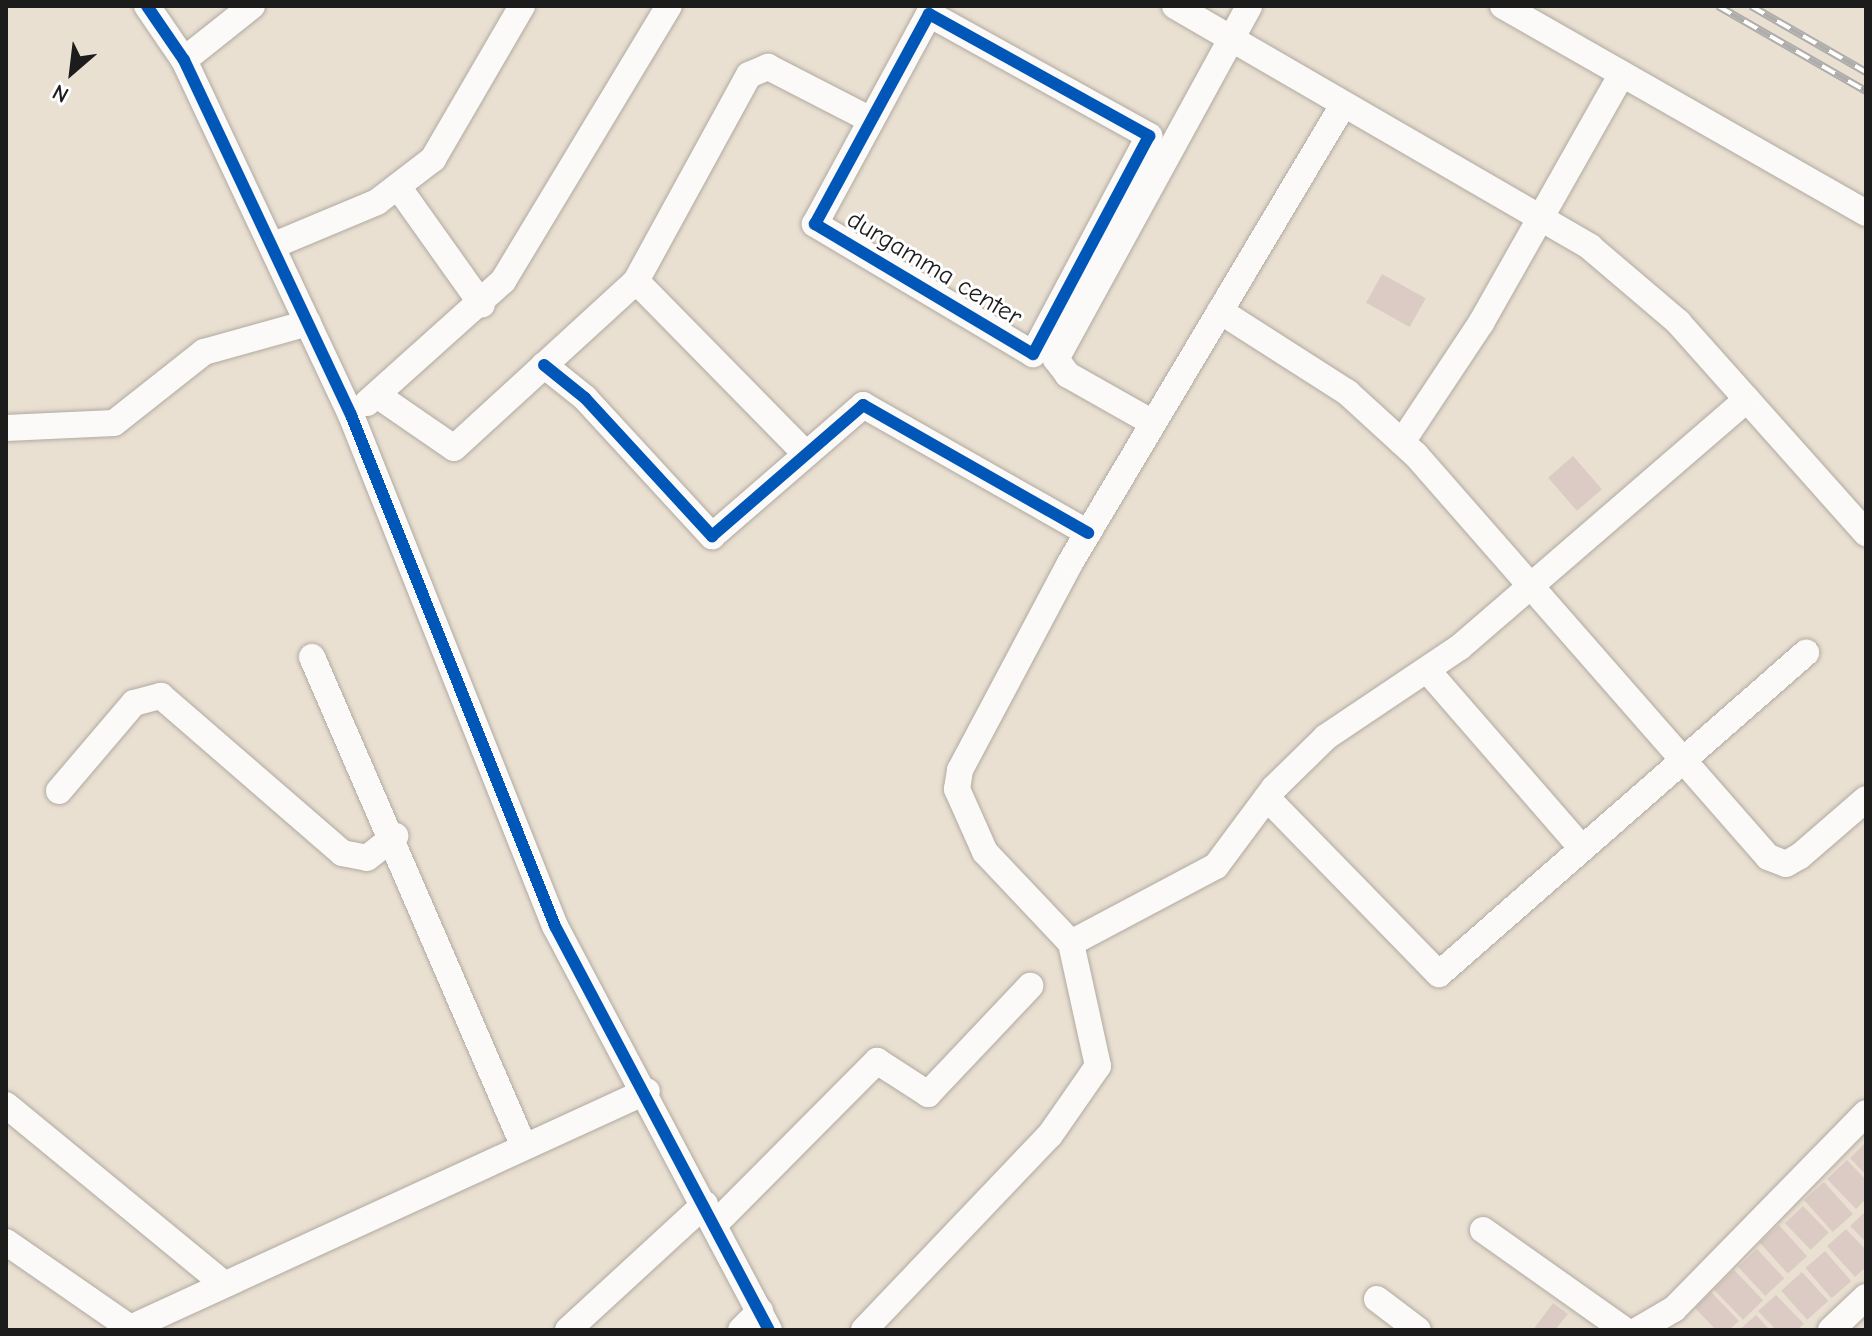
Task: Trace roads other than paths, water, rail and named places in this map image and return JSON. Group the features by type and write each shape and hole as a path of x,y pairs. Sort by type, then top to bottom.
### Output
{"street":[{"path":"147,6 184,60 351,415 555,926 647,1091 710,1214 757,1324"},
{"path":"184,60 252,6"},
{"path":"272,246 399,188 433,159 522,6"},
{"path":"351,415 482,305 669,6"},
{"path":"1175,6 1590,247 1678,322 1866,533"},
{"path":"1153,423 1068,375 1056,359 1249,6"},
{"path":"1503,6 1866,213"},
{"name":"durgamma center","path":"929,14 1149,136 1033,354 815,224 871,120 929,14"},
{"path":"377,395 454,448 636,281 749,75 768,67 871,120"},
{"path":"1402,442 1542,219 1622,74"},
{"path":"864,1330 1050,1135 1090,1082 1098,1046 1071,943 985,852 957,789 960,770 1088,533 1343,105"},
{"path":"399,188 482,305"},
{"path":"636,281 803,451"},
{"path":"1220,311 1348,393 1402,442 1768,857 1786,864 1866,799"},
{"path":"6,428 114,423 204,352 308,323"},
{"path":"544,365 585,398 712,536 803,451 863,405 1088,533"},
{"path":"1071,943 1196,881 1267,798 1326,737 1427,670 1530,589 1747,399"},
{"path":"1267,798 1439,974 1806,653"},
{"path":"312,657 395,836 524,1147"},
{"path":"1427,670 1582,848"},
{"path":"59,791 134,703 161,696 342,853 367,858 395,836"},
{"path":"568,1330 710,1214 877,1061 928,1094 1030,986"},
{"path":"6,1242 128,1329 647,1091"},
{"path":"6,1105 223,1283"},
{"path":"1638,1330 1674,1309 1866,1113"},
{"path":"1483,1230 1624,1330"},
{"path":"1831,1330 1866,1297"},
{"path":"1377,1299 1418,1330"}],"railway":[{"path":"1718,6 1866,91"},
{"path":"1751,6 1866,72"}]}
